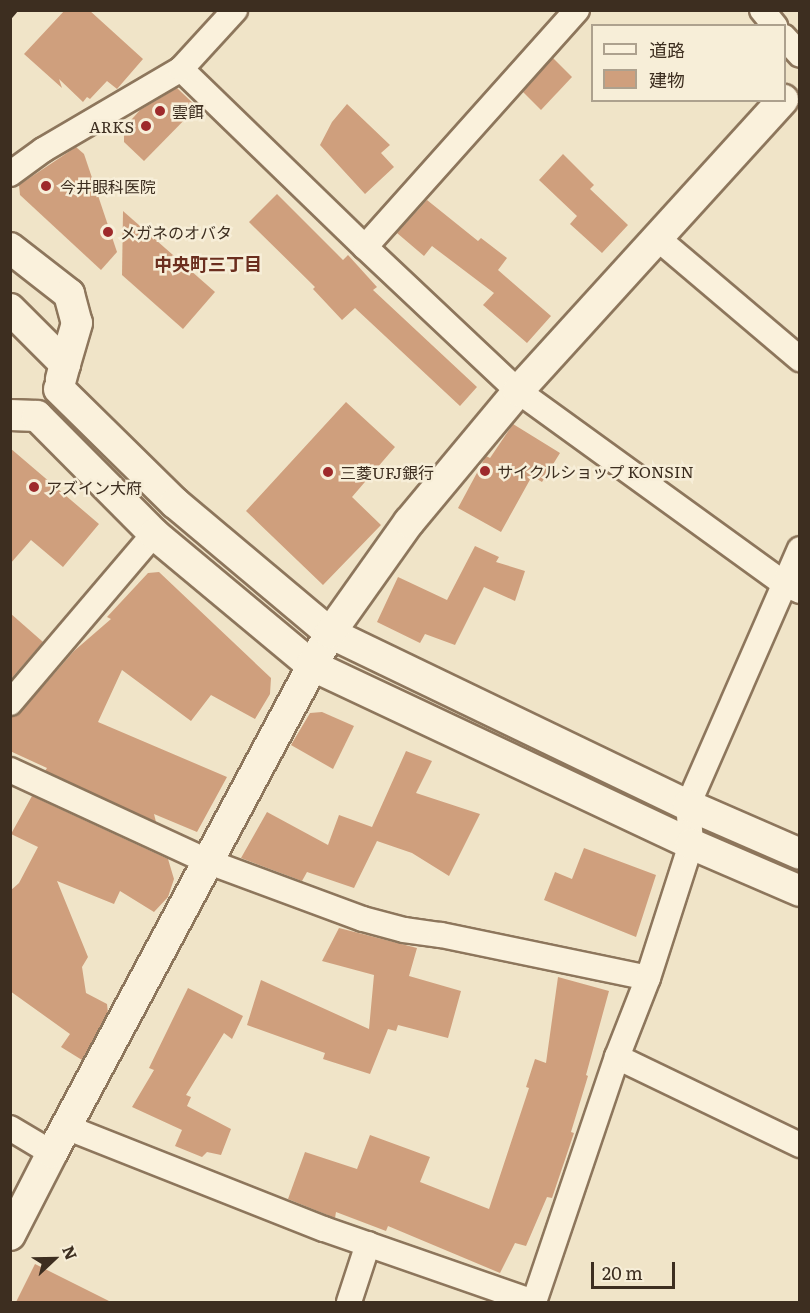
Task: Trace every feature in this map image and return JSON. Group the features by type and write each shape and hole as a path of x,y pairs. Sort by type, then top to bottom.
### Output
{"street":[{"path":"10,174 44,150 181,69 235,10"},
{"path":"364,247 577,10"},
{"path":"762,10 773,24"},
{"path":"786,39 800,55"},
{"path":"181,69 364,247 518,391 792,587"},
{"path":"786,97 800,82"},
{"path":"10,1235 330,633 409,522 518,391 781,102"},
{"path":"656,237 800,359"},
{"path":"10,248 69,294 76,323 62,376 24,415 154,534 312,664 691,844 800,891"},
{"path":"10,309 62,376 175,503 330,633 688,805 800,854"},
{"path":"10,703 154,534"},
{"path":"66,1127 369,1244 534,1302 617,1057 648,978 691,844 688,805 792,587 800,549"},
{"path":"10,770 208,862 363,919 404,930 441,935 648,978"},
{"path":"617,1057 800,1145"},
{"path":"10,1128 52,1153"},
{"path":"349,1302 369,1244"}],"building":[{"path":"65,10 89,10 143,59 117,89 107,81 90,99 87,97 83,102 59,79 62,88 24,54"},
{"path":"553,58 572,77 541,110 523,92"},
{"path":"177,88 197,107 144,161 124,142 124,128 140,110"},
{"path":"347,104 390,145 381,153 394,167 365,194 320,145 332,122"},
{"path":"76,147 84,154 117,252 101,270 20,195 19,185"},
{"path":"563,154 594,185 590,189 628,225 602,253 570,224 577,216 539,180"},
{"path":"277,194 343,260 348,255 377,287 373,290 477,387 460,406 355,308 342,320 313,289 315,287 249,222"},
{"path":"427,200 478,241 481,238 507,258 498,270 551,316 527,343 483,305 494,293 432,246 424,256 397,233"},
{"path":"123,211 215,292 183,329 122,275"},
{"name":"三菱UFJ銀行","path":"346,402 395,447 352,497 381,525 323,585 246,511"},
{"path":"513,424 560,453 542,482 532,476 501,532 458,508 486,456 490,458"},
{"name":"アズイン大府","path":"10,448 99,524 63,567 31,540 10,564"},
{"path":"475,546 499,557 496,562 525,571 515,601 484,587 455,645 425,634 420,643 377,622 398,577 447,600"},
{"path":"159,572 271,678 270,694 255,719 211,695 191,721 122,670 98,722 227,777 197,832 154,814 156,822 45,771 47,768 10,751 10,717 21,712 74,651 111,619 107,617 148,573"},
{"path":"10,613 43,642 10,680"},
{"path":"322,712 354,726 333,769 291,745 310,713"},
{"path":"406,751 432,761 416,793 480,814 449,876 412,853 377,841 354,888 307,872 302,881 241,858 267,812 328,845 339,815 372,827"},
{"path":"32,796 168,859 174,879 168,897 154,912 120,891 114,904 57,881 88,957 82,967 86,993 107,1004 108,1013 82,1060 61,1047 70,1034 10,991 10,891 19,883 38,847 11,834"},
{"path":"584,848 656,875 636,937 544,900 555,872 572,879"},
{"path":"339,928 417,948 409,976 461,991 448,1038 398,1025 396,1031 388,1029 370,1074 323,1059 325,1053 247,1025 261,980 369,1029 374,975 322,961"},
{"path":"558,977 609,991 586,1075 588,1076 571,1132 574,1133 552,1198 547,1197 526,1246 515,1243 500,1273 388,1226 386,1231 336,1212 335,1218 288,1199 305,1152 357,1169 370,1135 430,1157 420,1182 489,1209 529,1088 526,1087 535,1059 546,1063"},
{"path":"188,988 243,1016 232,1039 224,1033 186,1095 191,1097 187,1106 231,1129 221,1155 207,1152 202,1157 175,1146 182,1130 132,1107 154,1070 149,1068"},
{"path":"35,1264 111,1302 16,1302"}],"railway":[{"path":"10,16 15,10"}],"place":[{"name":"雲餌","path":"160,111"},
{"name":"ARKS","path":"146,126"},
{"name":"今井眼科医院","path":"46,186"},
{"name":"メガネのオバタ","path":"108,232"},
{"name":"サイクルショップ KONSIN","path":"485,471"},
{"name":"三菱UFJ銀行","path":"328,472"},
{"name":"アズイン大府","path":"34,487"}],"district":[{"name":"中央町三丁目","path":"208,264"}]}
